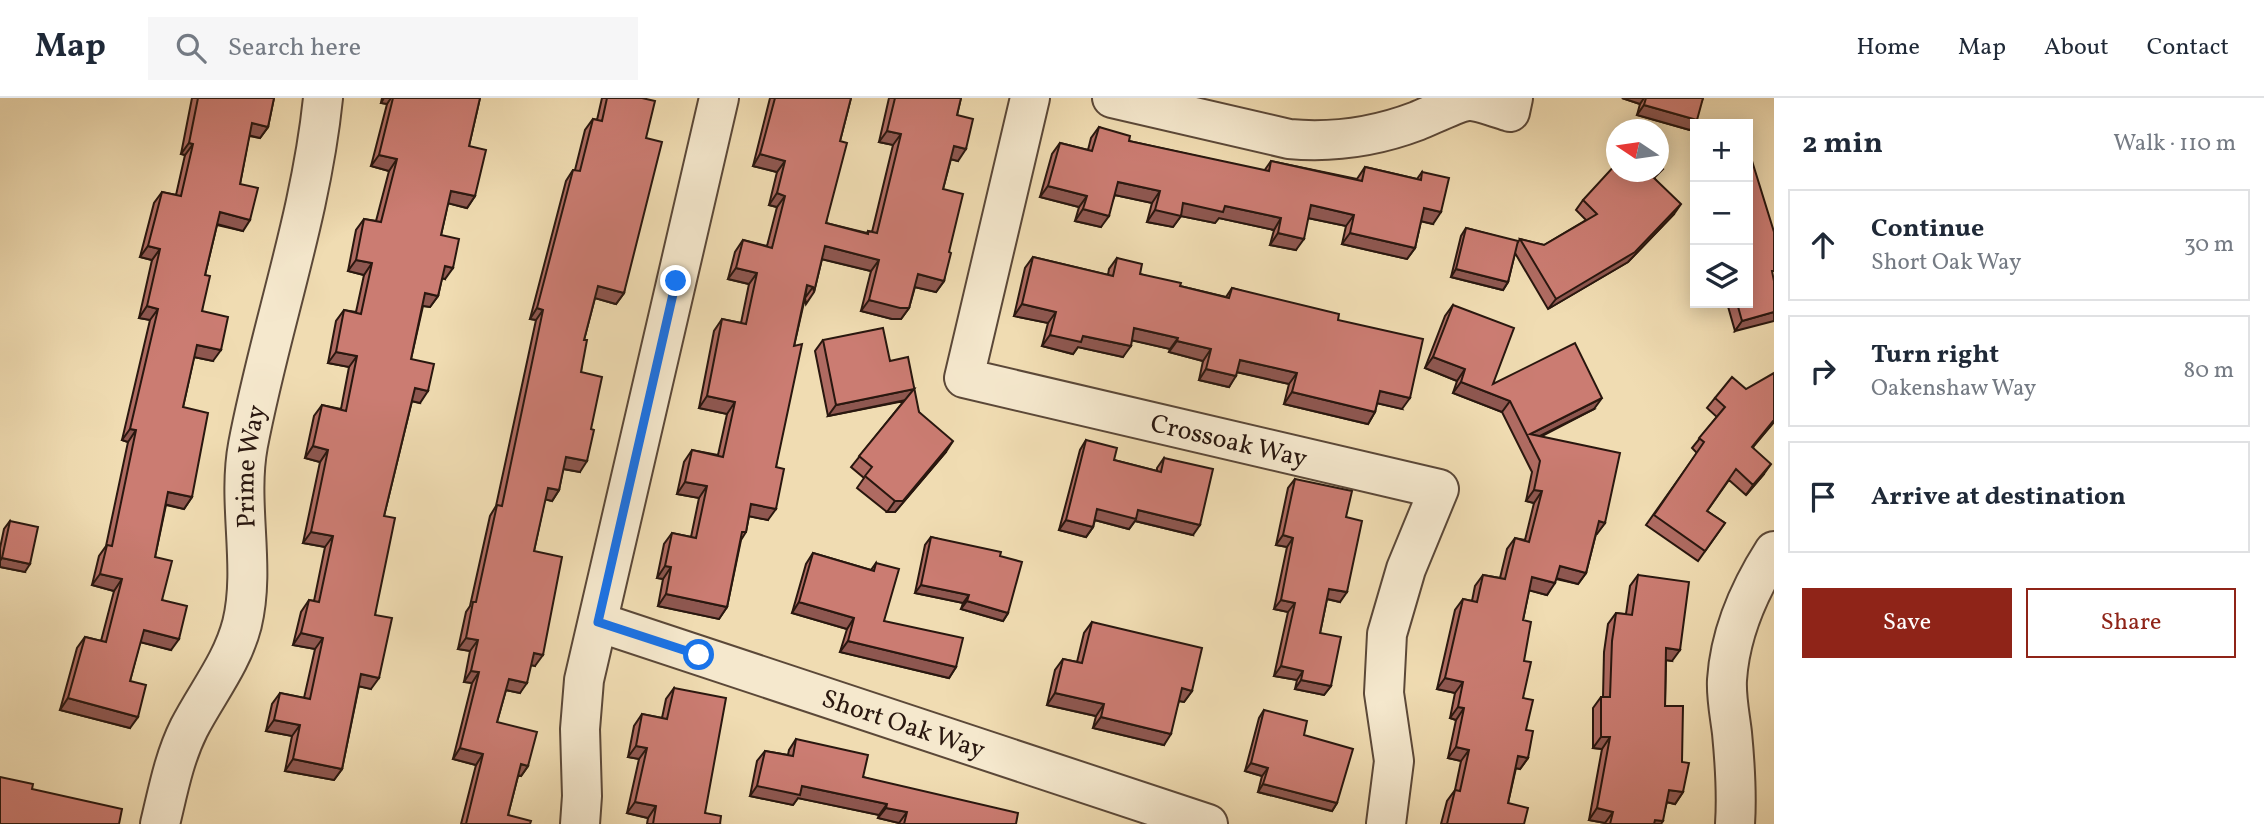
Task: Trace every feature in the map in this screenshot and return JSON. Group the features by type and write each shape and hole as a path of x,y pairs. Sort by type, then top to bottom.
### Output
{"street":[{"name":"Prime Way","path":"160,824 177,755 190,727 212,692 242,626 248,592 243,496 248,446 312,178 323,98"},
{"path":"580,824 583,796 580,729 584,680 719,98"},
{"name":"Crossoak Way","path":"1030,98 964,378 1439,489 1406,569 1387,634 1384,693 1394,761 1386,824"},
{"path":"1112,98 1268,135 1318,142 1379,133 1469,101 1510,112 1513,98"},
{"path":"1735,824 1735,765 1727,682 1730,656 1745,605 1774,551"},
{"name":"Short Oak Way","path":"598,622 1208,824"}],"building":[{"path":"198,98 274,98 268,127 252,123 240,184 258,188 250,220 220,212 205,275 210,276 202,311 228,317 221,350 197,345 183,407 208,413 192,497 168,492 155,557 172,561 162,600 187,606 179,639 144,630 130,681 146,685 138,717 68,698 85,637 106,642 122,579 100,574 107,545 112,546 136,430 130,429 158,309 147,306 160,249 148,246 162,192 181,196 193,144 189,143"},
{"path":"393,98 480,98 469,146 486,150 475,196 451,191 441,235 459,239 453,268 445,266 438,296 425,293 411,359 434,364 428,391 415,388 384,516 395,518 375,615 392,618 379,678 361,674 342,769 293,759 300,725 274,720 280,693 310,699 323,638 301,633 309,600 319,602 333,536 311,532 328,450 313,446 322,405 346,411 357,356 336,352 344,310 361,314 372,263 356,260 364,219 381,222 397,159 379,155"},
{"path":"607,98 642,98 655,101 646,138 662,142 624,293 598,286 584,340 587,340 581,372 602,377 587,461 566,457 559,490 548,488 534,551 562,557 543,655 534,653 527,683 509,679 497,722 537,732 528,766 521,764 508,815 531,821 530,824 466,824 483,754 460,748 479,672 471,671 478,640 466,638 497,505 502,506 543,310 537,308 573,170 580,171 593,119 602,121"},
{"path":"775,98 851,98 840,141 847,143 826,223 868,234 868,231 877,233 901,134 887,131 895,98 961,98 957,115 973,119 966,149 954,146 943,189 963,194 944,281 918,274 909,308 869,300 879,260 825,246 814,292 813,287 807,285 794,346 802,344 776,467 784,469 776,509 751,504 746,532 742,532 727,607 666,594 671,567 665,566 672,533 696,538 707,486 685,482 692,450 723,457 735,402 707,396 722,319 746,324 757,273 736,268 743,240 772,248 785,196 777,193 785,161 760,154"},
{"path":"1646,98 1703,98 1697,119 1644,105"},
{"path":"1099,127 1130,136 1129,141 1269,171 1271,161 1362,181 1365,167 1421,180 1422,172 1449,178 1441,212 1424,208 1415,248 1350,233 1354,215 1311,205 1304,239 1278,233 1281,218 1225,206 1223,212 1183,203 1181,216 1155,210 1160,191 1118,182 1109,216 1083,209 1087,196 1048,186 1060,143 1092,151"},
{"path":"1753,164 1774,232 1774,312 1742,321 1738,308 1753,308"},
{"path":"1606,175 1606,182 1658,182 1681,204 1635,252 1556,299 1520,239 1544,245 1597,214 1583,200"},
{"path":"1466,228 1518,241 1508,282 1456,269"},
{"path":"1033,257 1113,276 1117,258 1142,264 1140,274 1181,283 1180,286 1229,298 1232,288 1339,314 1338,320 1423,339 1410,398 1380,391 1375,412 1292,392 1297,373 1240,360 1236,376 1206,369 1211,349 1134,328 1131,346 1083,336 1081,342 1050,335 1056,312 1022,304"},
{"path":"1453,305 1514,328 1493,384 1575,343 1602,398 1530,434 1620,453 1605,523 1599,521 1586,573 1560,566 1555,583 1532,577 1523,620 1531,622 1524,661 1531,662 1523,698 1533,700 1526,730 1533,731 1528,758 1518,756 1508,803 1528,808 1524,824 1447,824 1455,790 1460,791 1469,750 1456,747 1464,708 1458,707 1463,682 1445,678 1463,599 1477,602 1483,575 1505,579 1515,538 1529,542 1542,491 1534,490 1540,461 1510,401 1461,382 1465,369 1433,357"},
{"path":"883,328 890,361 908,357 919,412 953,441 903,501 895,501 865,476 872,467 859,456 914,389 836,405 823,340"},
{"path":"1774,373 1774,420 1752,447 1771,464 1753,485 1736,469 1707,511 1725,523 1705,551 1654,515 1704,442 1699,438 1725,407 1715,398 1732,377 1746,389"},
{"path":"1086,440 1117,448 1114,460 1161,472 1164,458 1213,469 1200,525 1138,510 1136,519 1097,509 1093,527 1066,520"},
{"path":"1295,479 1352,491 1346,517 1362,521 1347,592 1329,589 1320,633 1341,637 1331,686 1301,680 1303,671 1281,666 1295,603 1281,600 1293,538 1283,535"},
{"path":"10,521 38,527 30,564 2,558"},
{"path":"931,537 1001,552 1000,556 1022,562 1008,613 967,601 969,595 921,585"},
{"path":"813,553 874,571 876,563 899,569 884,621 963,638 956,667 848,641 854,618 799,602"},
{"path":"1638,575 1689,582 1680,650 1666,648 1665,706 1683,706 1682,762 1689,763 1683,792 1669,790 1663,821 1655,820 1654,824 1610,824 1613,812 1597,808 1610,737 1601,737 1601,697 1610,697 1616,613 1632,615"},
{"path":"1092,622 1202,648 1192,691 1182,688 1171,734 1101,717 1104,704 1055,693 1063,659 1082,663"},
{"path":"674,688 726,698 705,813 721,816 720,824 653,824 656,806 635,802 647,748 636,746 642,714 667,719"},
{"path":"1264,710 1307,721 1304,735 1353,749 1337,803 1263,784 1268,768 1251,763"},
{"path":"796,739 868,755 863,777 1018,813 1016,824 904,824 907,812 886,808 887,804 802,786 800,795 757,786 765,751 793,756"},
{"path":"0,777 33,784 32,789 122,809 119,824 0,824"}],"route":[{"path":"676,281 598,622 699,655"}]}
